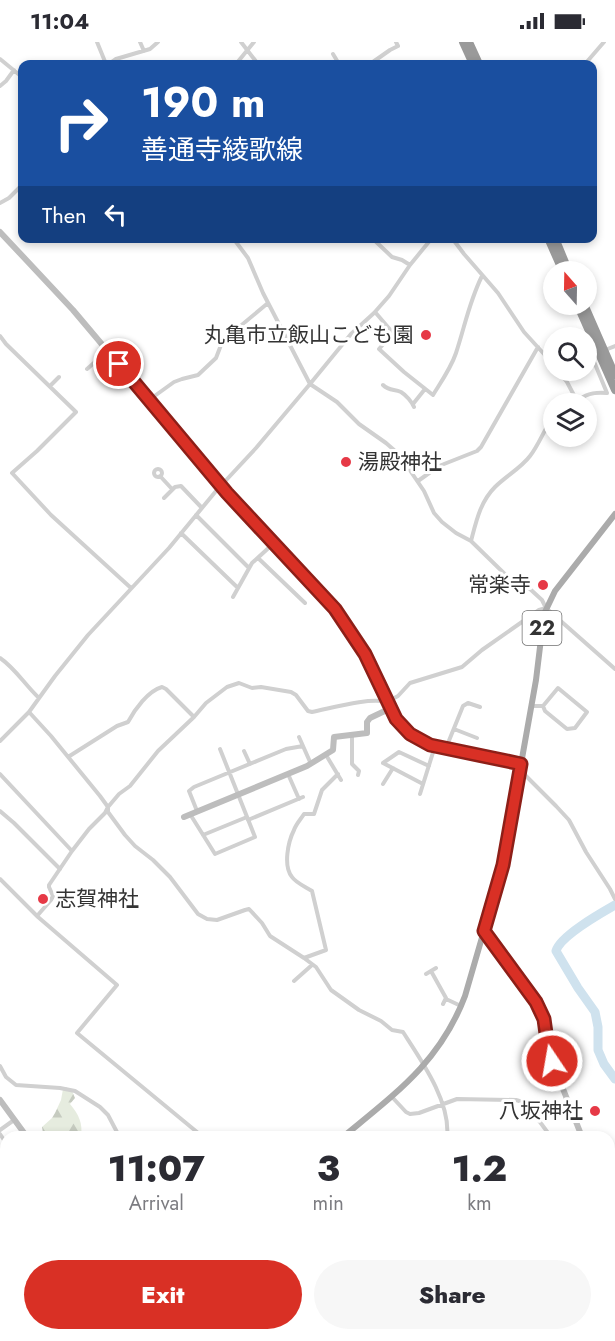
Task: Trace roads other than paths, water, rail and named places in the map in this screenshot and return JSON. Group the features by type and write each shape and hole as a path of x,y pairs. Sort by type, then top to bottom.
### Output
{"highway":[{"path":"463,42 470,60"},
{"path":"469,42 477,60"},
{"path":"550,243 558,261"},
{"path":"557,243 564,261"},
{"path":"582,315 615,375"},
{"path":"588,315 615,390"}],"main road":[{"name":"22","path":"351,1131 412,1079 448,1032 461,1006 503,865 536,680 546,608 559,585 615,514"}],"street":[{"path":"97,42 105,60"},
{"path":"140,42 144,51"},
{"path":"114,60 150,49 158,42"},
{"path":"241,42 254,60"},
{"path":"239,60 254,42"},
{"path":"376,60 398,46 396,42"},
{"path":"588,60 604,42"},
{"path":"333,54 336,60"},
{"path":"0,59 18,74"},
{"path":"0,86 14,70"},
{"path":"0,203 18,189"},
{"path":"0,232 56,291 221,486 335,609 365,654 402,727 420,741 520,767 569,820 615,899"},
{"path":"236,243 248,258 268,303 310,384 337,402 359,424 386,443 402,458 424,491 437,518 448,528 471,541 511,580 530,589 542,600 546,608 615,669"},
{"path":"377,243 392,257 410,265"},
{"path":"0,741 20,723 88,635 156,563 351,334 389,296 428,243"},
{"path":"456,243 498,292 524,332 543,353"},
{"path":"375,312 393,333 380,349 433,395 456,355 463,324 482,276"},
{"path":"149,400 174,382 198,375 216,358 226,338 268,303"},
{"path":"0,336 76,412 12,473 51,515 131,588"},
{"path":"597,393 607,393 590,357 615,346"},
{"path":"418,481 439,466 477,451 481,447 538,347"},
{"path":"87,369 103,355 105,348"},
{"path":"108,383 123,370"},
{"path":"50,386 59,377"},
{"path":"382,385 387,390 401,392 413,405 425,389"},
{"path":"471,541 478,514 485,500 494,487 529,458 543,434"},
{"path":"160,476 172,489"},
{"path":"164,498 172,489 181,486 202,508"},
{"path":"196,515 249,567"},
{"path":"181,533 238,588"},
{"path":"233,597 249,567 274,543"},
{"path":"258,558 305,603"},
{"path":"220,749 238,795 248,818 255,837 214,854 187,816 197,811 238,795 311,764 333,750 334,737 367,733 367,722 370,718 389,705 410,683 462,667 472,657 538,610 546,608"},
{"path":"0,658 39,698"},
{"path":"37,916 53,896 49,887 60,869 118,794 130,786 158,751 206,704 233,684 239,683 252,688 261,687 291,692 308,711 312,712 358,702 382,701 389,705"},
{"path":"68,757 117,726 128,722 133,713 156,689 162,687 194,717"},
{"path":"558,688 587,712 575,728 567,729 545,711 543,706 558,688"},
{"path":"446,749 463,706 468,703 480,707"},
{"path":"531,705 543,706"},
{"path":"29,712 108,807 108,812 125,835 170,877 198,914 207,919 218,920 249,909 270,936 312,964 331,990 392,1030 403,1032 424,1065 443,1104 448,1131"},
{"path":"454,729 477,738"},
{"path":"352,735 352,764 358,771 358,775"},
{"path":"300,737 311,764"},
{"path":"197,811 189,791 194,787 286,749 303,746"},
{"path":"420,794 435,746"},
{"path":"244,751 250,764"},
{"path":"423,784 383,763 399,752 429,766"},
{"path":"326,754 341,780"},
{"path":"383,784 393,768"},
{"path":"0,774 72,851"},
{"path":"202,835 301,798 288,774"},
{"path":"304,958 328,949 317,922 312,891 292,878 285,857 290,835 304,814 314,814 322,790 338,774"},
{"path":"0,811 60,869"},
{"path":"0,879 37,916 117,985 77,1033 196,1131"},
{"path":"484,931 536,1002 544,1019 552,1061 580,1131"},
{"path":"294,981 312,964"},
{"path":"436,968 428,973 446,999 461,1006"},
{"path":"443,1004 446,999"},
{"path":"0,1066 6,1077 16,1084 75,1091 100,1107 108,1115 116,1131"},
{"path":"392,1097 410,1114 458,1099 516,1100 526,1103 547,1131"},
{"path":"0,1100 22,1131"},
{"path":"1,1131 14,1120"}],"waterway":[{"path":"615,905 573,932 556,951 595,1012 598,1027 598,1050 604,1064 615,1079"}],"place":[{"name":"丸亀市立飯山こども園","path":"426,335"},
{"name":"湯殿神社","path":"346,462"},
{"name":"常楽寺","path":"543,585"},
{"name":"志賀神社","path":"43,899"},
{"name":"八坂神社","path":"595,1111"}]}
